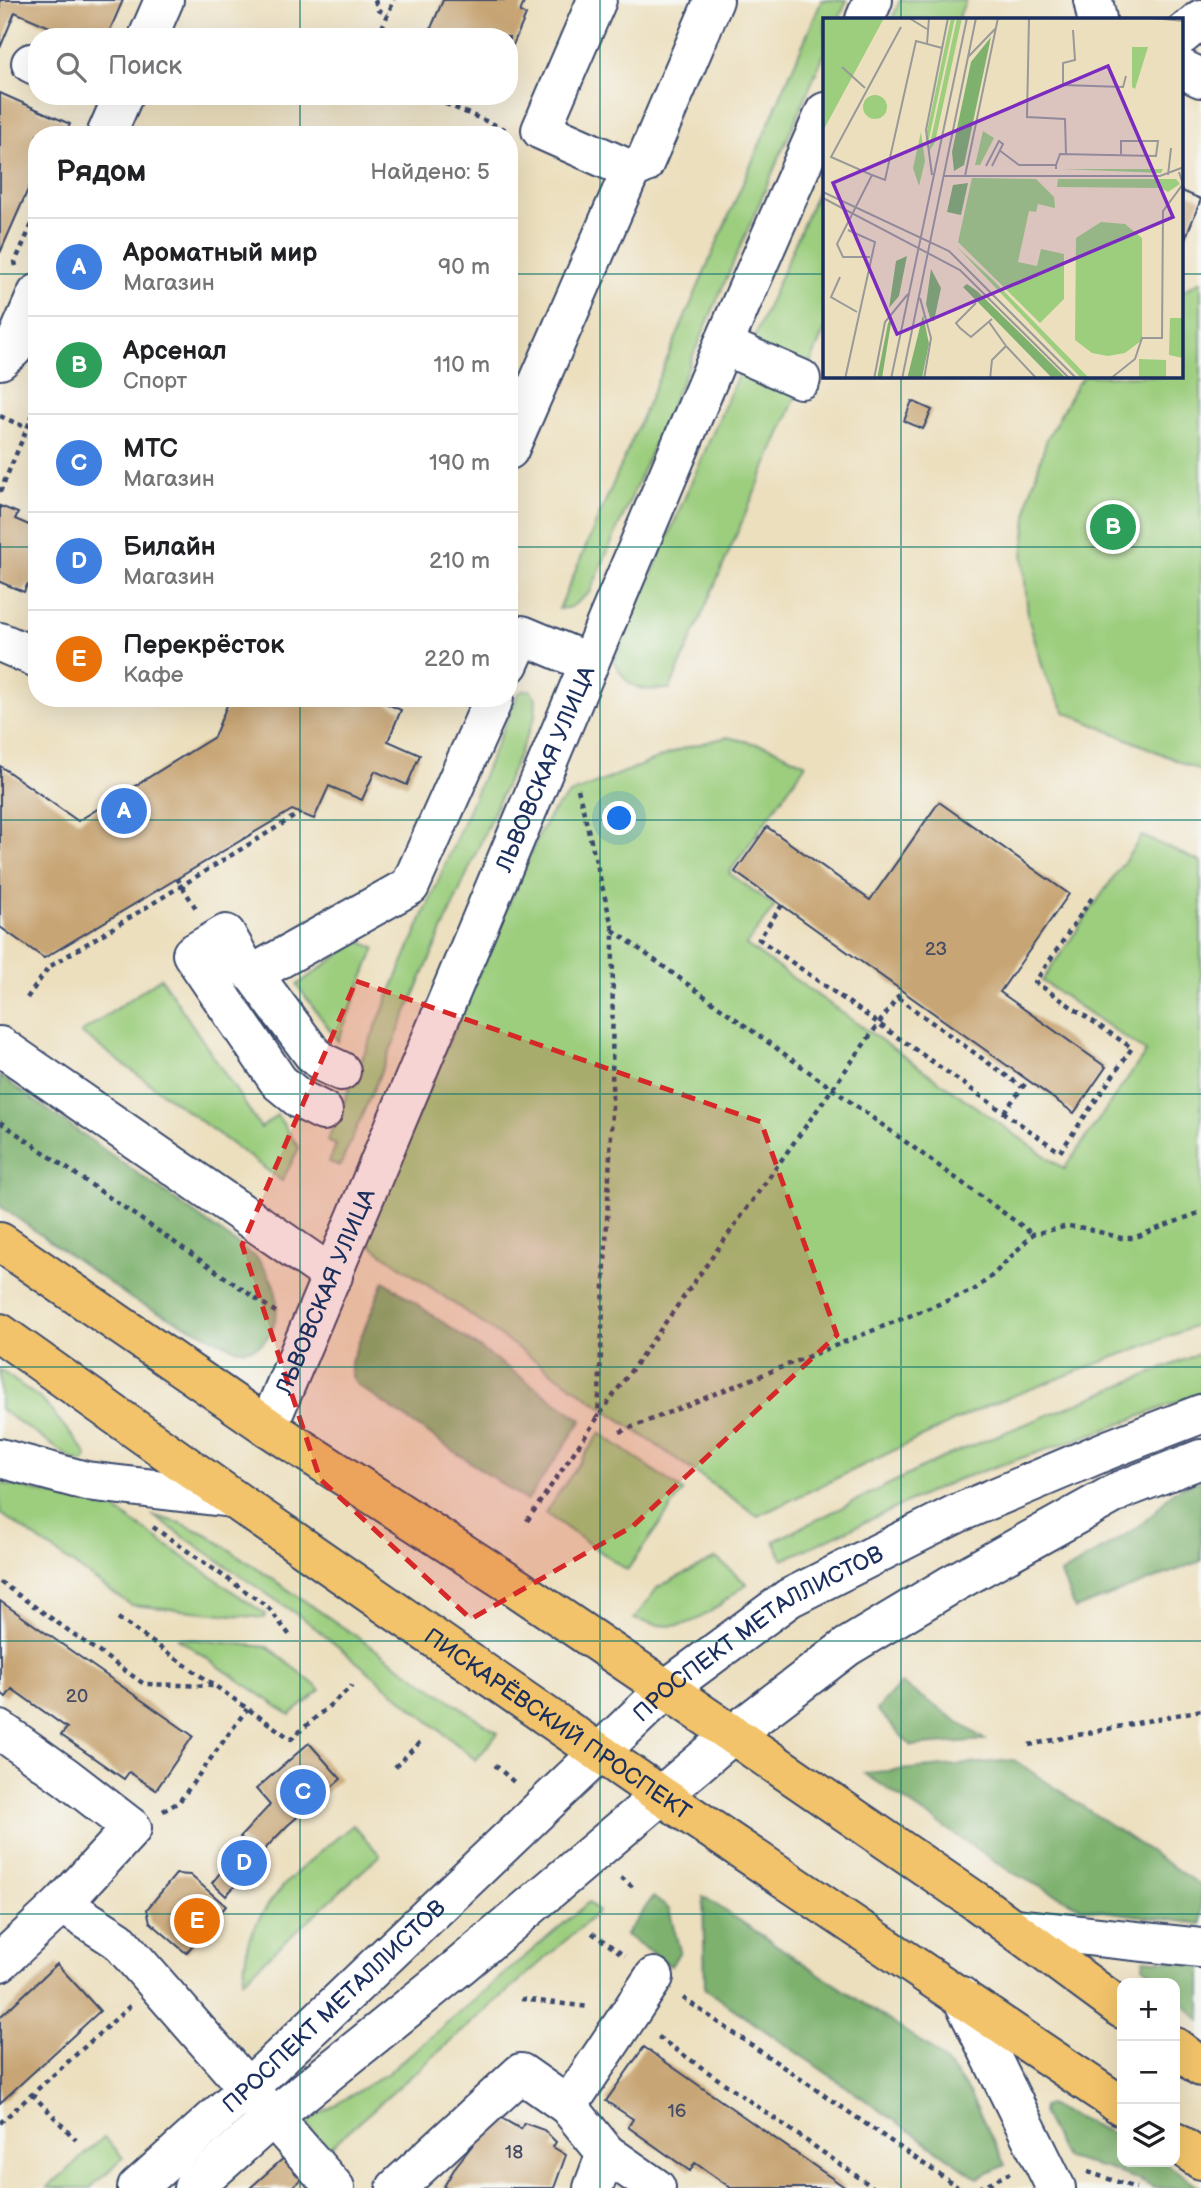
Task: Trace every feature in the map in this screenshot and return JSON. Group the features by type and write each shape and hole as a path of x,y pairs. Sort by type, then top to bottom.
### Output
{"main road":[{"path":"0,1241 268,1427 517,1588 666,1689 1014,1928 1117,2004"},
{"name":"ПИСКАРЁВСКИЙ ПРОСПЕКТ","path":"0,1333 232,1499 663,1796 1119,2104"},
{"path":"1180,2052 1201,2067"},
{"path":"1180,2145 1201,2160"}],"street":[{"path":"152,28 164,0"},
{"path":"597,0 541,130 631,170"},
{"path":"518,429 631,170 644,164 714,0"},
{"path":"865,18 873,0"},
{"path":"1093,0 1097,18"},
{"path":"1184,33 1201,19"},
{"path":"1184,70 1201,78"},
{"name":"ЛЬВОВСКАЯ УЛИЦА","path":"268,1427 723,345 823,117"},
{"path":"0,360 13,349 27,284"},
{"path":"723,345 801,379"},
{"path":"0,642 28,654"},
{"path":"518,644 589,663"},
{"path":"253,974 410,886 490,707"},
{"path":"323,1111 301,1100 279,1082 192,954 226,934 244,966 253,974 312,1053 324,1063 341,1071"},
{"path":"0,1046 333,1276"},
{"name":"ПРОСПЕКТ МЕТАЛЛИСТОВ","path":"137,2188 247,2089 666,1689 789,1598 956,1514 1201,1414"},
{"path":"0,1458 86,1481 232,1499"},
{"name":"ПРОСПЕКТ МЕТАЛЛИСТОВ","path":"193,2188 272,2118 460,1966 732,1735 847,1647 952,1584 1121,1490 1201,1459"},
{"path":"0,1730 132,1828 62,1904 0,1962"},
{"path":"62,1904 118,1940 335,2188"},
{"path":"1014,1928 1201,1948"},
{"path":"568,2106 654,1977"},
{"path":"961,1996 1056,2188"},
{"path":"396,2188 521,2073 568,2106 606,2153 656,2188"},
{"path":"593,2188 606,2153"}],"path":[{"path":"375,0 378,10 388,14"},
{"path":"382,28 394,0"},
{"path":"448,105 498,126"},
{"path":"27,284 15,262 28,233"},
{"path":"0,416 27,428 0,492"},
{"path":"576,782 612,930 612,1111 598,1417"},
{"path":"27,998 50,967 300,813"},
{"path":"177,878 189,897"},
{"path":"782,905 758,939 1060,1152 1132,1048 1035,982 1094,895"},
{"path":"612,930 1033,1234"},
{"path":"527,1521 598,1417 902,991"},
{"path":"897,998 1022,1087"},
{"path":"1004,1112 1028,1080"},
{"path":"0,1122 308,1334"},
{"path":"620,1432 974,1290 994,1274 1033,1234 1068,1226 1121,1238 1133,1238 1201,1212"},
{"path":"142,1520 268,1607 291,1637"},
{"path":"0,1582 144,1684 214,1686"},
{"path":"118,1618 291,1739 352,1686"},
{"path":"132,1828 179,1802 247,1709"},
{"path":"1029,1745 1201,1710"},
{"path":"395,1767 420,1742"},
{"path":"592,1933 959,2188"},
{"path":"0,2123 155,1983"},
{"path":"522,1999 607,2009 629,2017 874,2188"},
{"path":"32,2094 76,2140"},
{"path":"979,2188 1016,2170"}],"highlighted area":[{"path":"356,981 761,1122 837,1335 633,1526 471,1619 320,1479 242,1245"}],"green space":[{"path":"822,0 847,0 839,18 823,18 823,57 590,592 571,607 559,609"},
{"path":"900,0 966,0 958,18 892,18"},
{"path":"823,179 823,334 670,689 636,687 619,671 614,661"},
{"path":"1201,281 1201,771 1065,712 1045,675 1028,617 1023,557 1029,497 1047,439 1082,378 1184,378 1184,290"},
{"path":"530,690 536,698 535,717 340,1166 329,1162 336,1145 327,1141 512,707 518,707 518,694"},
{"path":"727,737 770,747 806,764 729,873 775,906 746,945 1064,1169 1146,1052 1042,981 1142,836 1201,862 1201,1324 984,1407 758,1516 363,1240 540,832 553,811 570,794 684,748"},
{"path":"359,941 375,948 338,1041 297,985"},
{"path":"161,978 261,1128 277,1115 299,1148 282,1181 81,1033"},
{"path":"0,1076 257,1258 273,1283 277,1304 274,1325 264,1341 256,1347 234,1348 133,1300 0,1206"},
{"path":"384,1281 582,1420 527,1501 357,1385 351,1374 351,1361"},
{"path":"1201,1353 1201,1393 1107,1429 956,1480 783,1560 774,1541 944,1457"},
{"path":"0,1370 43,1401 83,1449 87,1456 84,1462 75,1461 0,1409"},
{"path":"600,1433 683,1491 627,1570 545,1513"},
{"path":"1201,1480 1201,1561 1075,1609 1061,1574 1137,1528 1173,1491"},
{"path":"0,1483 113,1508 265,1614 264,1618 131,1605 0,1513"},
{"path":"152,1515 208,1535 498,1733 476,1760 308,1622"},
{"path":"716,1558 747,1584 707,1614 683,1624 669,1626 634,1619 658,1587"},
{"path":"177,1638 268,1647 321,1690 290,1715"},
{"path":"901,1683 985,1740 911,1746 877,1710"},
{"path":"1014,1760 1201,1886 1201,1924 1082,1908 1011,1872 864,1773"},
{"path":"353,1825 380,1855 243,1980 249,1942 267,1907 292,1877"},
{"path":"703,1896 930,2048 965,2088 1005,2165 978,2178 705,1989"},
{"path":"653,1897 669,1909 680,1951 671,1966 626,1935"},
{"path":"589,1902 598,1912 328,2149 305,2123 388,2073"},
{"path":"1144,1959 1201,1964 1201,2021 1180,2001 1180,1978 1156,1978 1143,1966"},
{"path":"1048,2105 1117,2136 1117,2167 1171,2167 1201,2188 1154,2188 1109,2169 1065,2158 1042,2113 1043,2107"},
{"path":"104,2137 123,2158 90,2188 47,2188"}],"building":[{"path":"0,0 123,0 111,28 52,28 15,12 0,48"},
{"path":"443,0 525,0 520,12 526,15 518,33 518,28 431,28"},
{"path":"0,93 70,124 28,126 28,189 0,253"},
{"path":"1184,192 1201,199 1184,242"},
{"path":"912,401 932,410 923,429 904,421"},
{"path":"0,506 18,513 15,519 28,525 28,585 24,592 0,582"},
{"path":"226,707 394,707 401,710 388,741 420,755 407,785 375,771 362,800 329,786 314,819 292,810 44,958 0,927 0,766 78,821 214,737"},
{"path":"939,802 1069,894 1000,992 1106,1067 1074,1113 735,872 767,827 870,900"},
{"path":"0,1601 193,1736 156,1790 129,1772 124,1779 61,1735 67,1728 12,1689 6,1697 0,1692"},
{"path":"309,1743 341,1779 287,1826 259,1855 240,1837 270,1805 256,1789"},
{"path":"228,1863 243,1876 226,1896 212,1883"},
{"path":"176,1874 190,1875 226,1906 186,1953 150,1922 147,1909"},
{"path":"57,1964 100,2011 0,2103 0,2017"},
{"path":"644,2047 846,2188 731,2188 695,2163 690,2171 628,2127 633,2119 606,2101"},
{"path":"496,2115 521,2129 524,2123 544,2130 556,2142 553,2147 566,2155 554,2188 443,2188 456,2166"},
{"path":"286,2156 304,2177 292,2188 250,2188"}],"place":[{"name":"Арсенал","path":"1113,527"},
{"name":"Ароматный мир","path":"124,811"},
{"name":"МТС","path":"303,1792"},
{"name":"Билайн","path":"244,1863"},
{"name":"Перекрёсток","path":"197,1921"}]}
